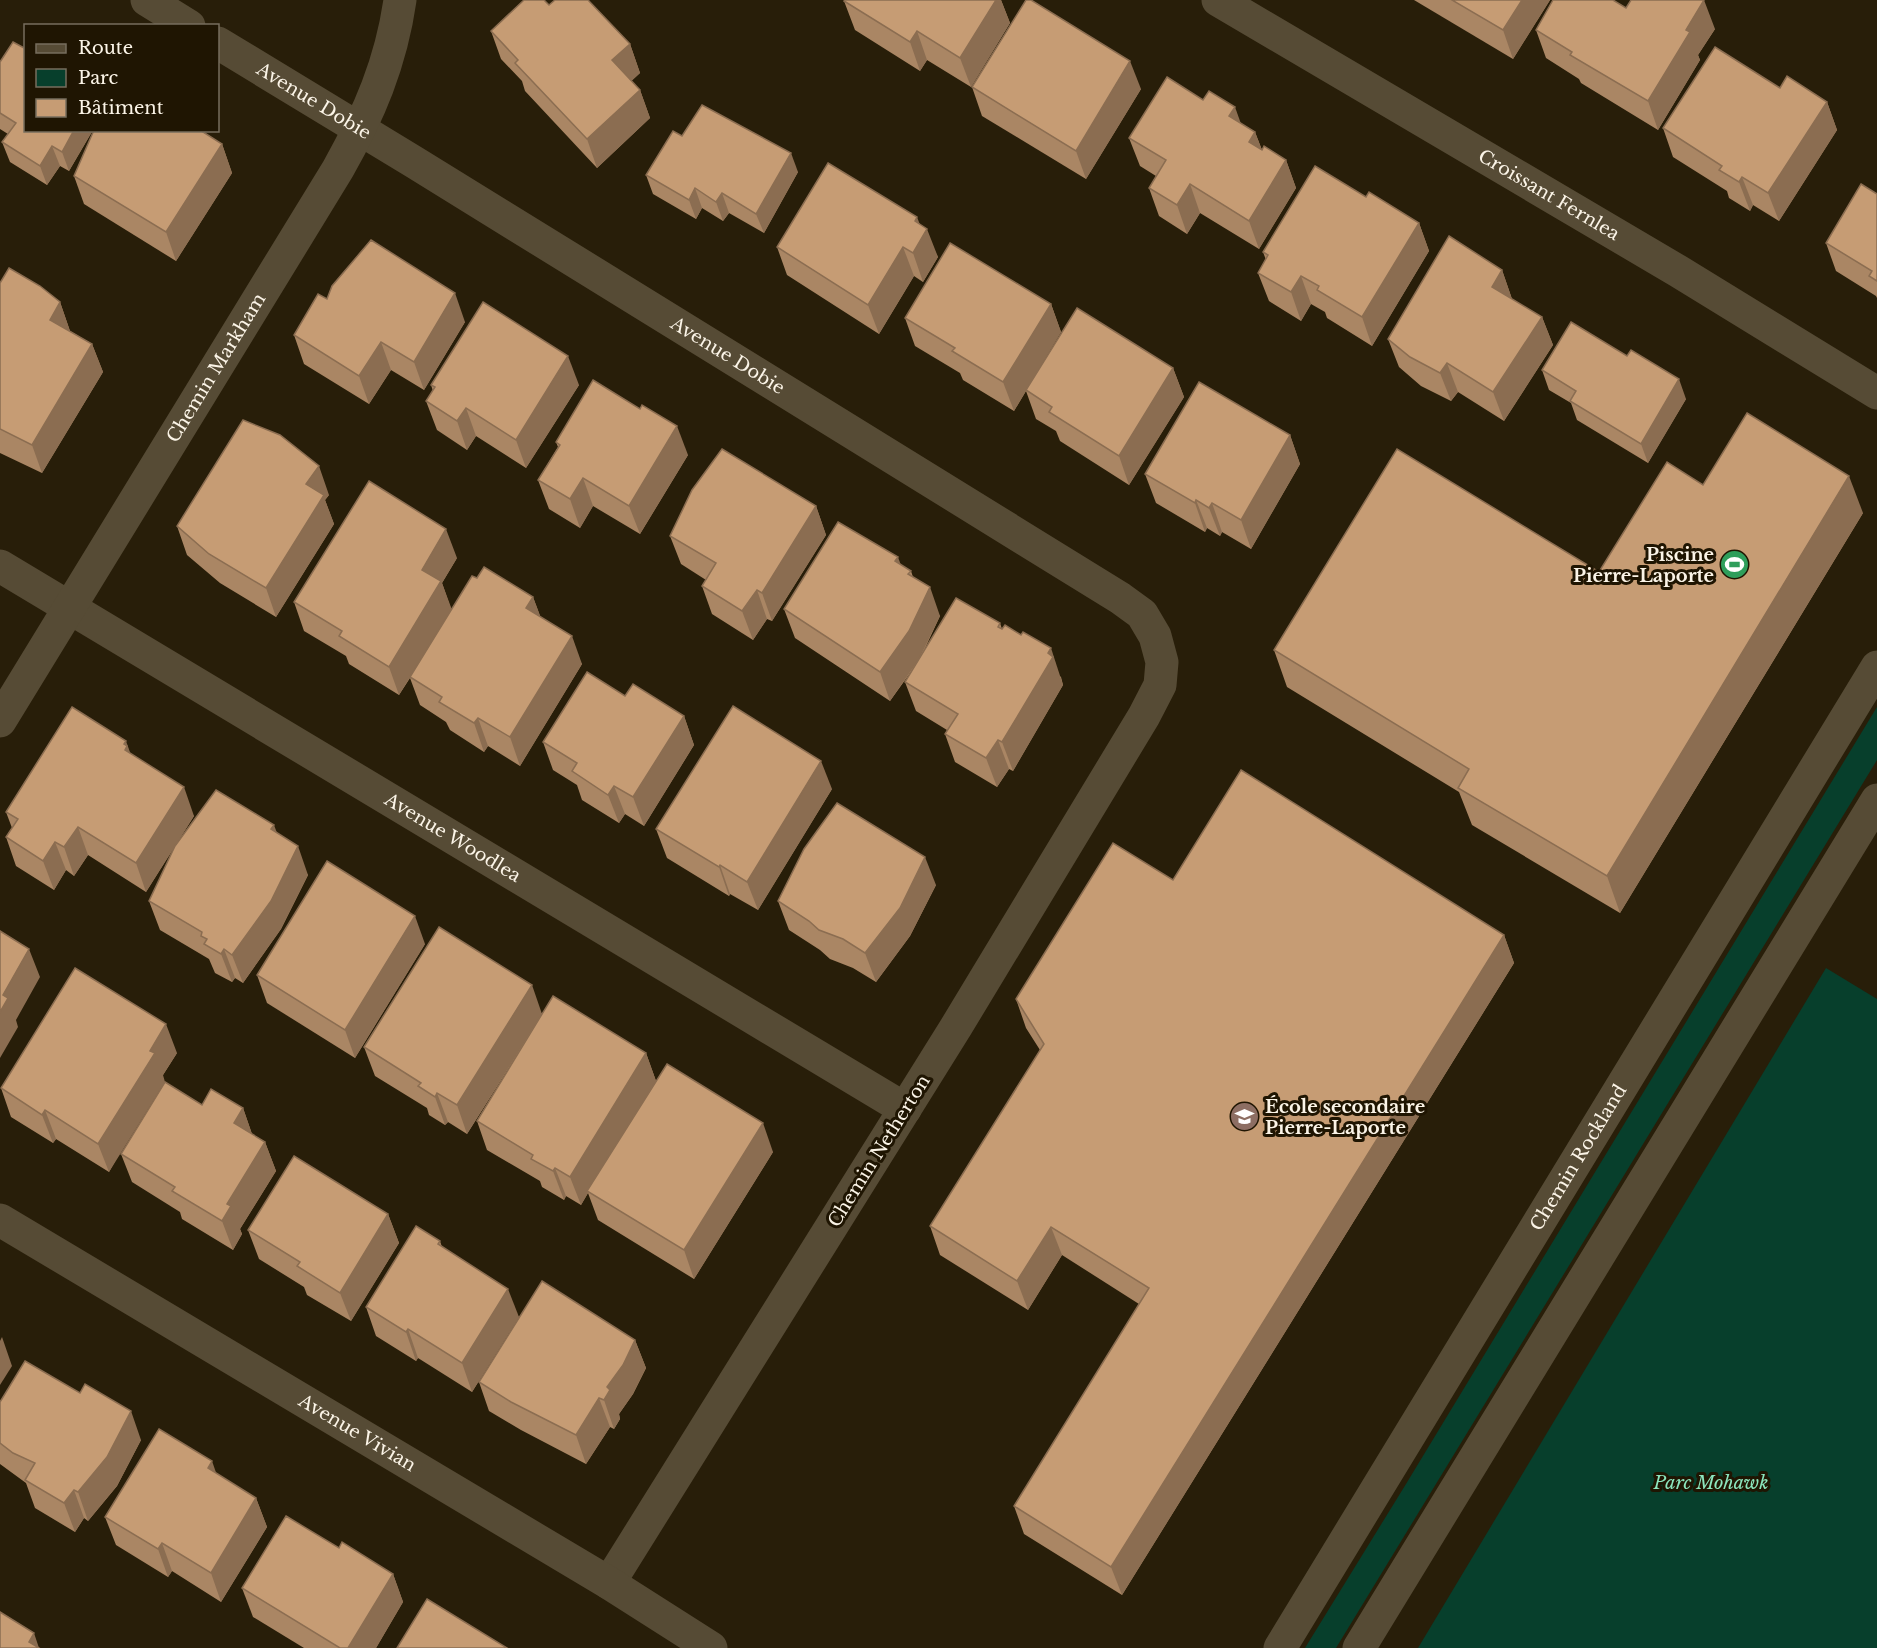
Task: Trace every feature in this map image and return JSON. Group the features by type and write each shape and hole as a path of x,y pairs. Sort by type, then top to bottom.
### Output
{"street":[{"path":"147,0 186,24"},
{"name":"Chemin Markham","path":"0,721 360,130 386,67 399,0"},
{"name":"Croissant Fernlea","path":"1218,0 1678,271 1877,393"},
{"name":"Avenue Dobie","path":"219,44 1120,598 1142,614 1155,636 1162,662 1160,685 1144,716"},
{"name":"Avenue Woodlea","path":"0,566 905,1109"},
{"name":"Chemin Rockland","path":"1280,1648 1877,667"},
{"name":"Chemin Netherton","path":"609,1583 905,1109 1144,716"},
{"path":"1359,1648 1877,800"},
{"name":"Avenue Vivian","path":"0,1220 609,1583 711,1648"}],"green space":[{"path":"1877,707 1877,760 1336,1648 1305,1648 1406,1484"},
{"name":"Parc Mohawk","path":"1826,968 1877,999 1877,1648 1418,1648"}],"building":[{"path":"524,0 544,0 549,5 555,0 588,0 630,44 612,60 640,90 587,139 515,63 518,60 491,31"},
{"path":"845,0 996,0 960,58 917,31 910,42"},
{"path":"1026,0 1031,0 1130,61 1076,151 972,87"},
{"path":"1452,0 1522,0 1503,30"},
{"path":"1553,0 1613,0 1626,8 1631,0 1704,0 1686,30 1690,32 1648,101 1570,55 1572,52 1536,30"},
{"path":"13,42 24,48 24,132 73,132 62,152 52,146 40,166 2,142 16,123 0,113 0,62"},
{"path":"1715,47 1780,88 1787,76 1827,102 1768,193 1742,177 1739,182 1719,170 1722,166 1663,128"},
{"path":"1167,77 1203,100 1209,91 1235,107 1229,116 1255,132 1249,142 1262,150 1264,146 1286,160 1249,221 1190,184 1177,205 1149,188 1166,160 1129,138"},
{"path":"702,105 791,153 756,214 722,193 716,202 695,188 689,200 646,175 673,131 682,136"},
{"path":"93,132 203,132 222,144 166,232 74,176"},
{"path":"828,163 917,217 915,221 927,229 913,253 903,247 868,305 777,247"},
{"path":"1315,166 1366,197 1369,192 1419,223 1362,317 1317,290 1319,286 1301,276 1291,292 1258,273 1268,255 1263,252"},
{"path":"1861,184 1877,194 1877,281 1869,276 1872,271 1826,243"},
{"path":"1449,236 1502,270 1492,287 1542,317 1493,392 1447,363 1440,373 1410,357 1388,339"},
{"path":"371,240 455,293 414,362 381,342 359,376 294,335 318,294 327,299 332,286"},
{"path":"950,243 1051,304 1003,382 952,351 955,348 905,318"},
{"path":"9,268 40,286 60,302 50,320 92,344 32,445 0,429 0,283"},
{"path":"483,302 568,356 516,440 466,408 457,421 426,401 435,387 431,385"},
{"path":"1077,308 1173,368 1119,456 1049,412 1052,407 1026,390"},
{"path":"1571,322 1627,356 1631,350 1679,379 1641,444 1570,401 1576,391 1542,370"},
{"path":"593,380 640,409 642,405 677,426 629,506 583,478 570,499 538,480 560,445 556,442"},
{"path":"1199,382 1290,435 1241,520 1212,503 1209,508 1196,500 1195,503 1145,474"},
{"path":"1747,413 1849,476 1607,876 1458,788 1469,769 1274,650 1397,449 1599,572 1667,462 1703,485"},
{"path":"243,420 280,435 319,466 306,484 324,495 266,588 209,554 177,526"},
{"path":"722,449 816,506 762,593 757,590 742,611 702,586 716,563 670,536 692,490"},
{"path":"369,481 446,529 422,570 441,581 389,667 339,636 342,631 294,602"},
{"path":"838,522 898,557 895,561 911,571 908,574 930,587 909,631 880,672 784,609"},
{"path":"484,567 533,597 526,608 572,636 510,737 478,718 474,723 439,702 442,697 410,677 472,576 477,578"},
{"path":"956,598 1000,623 998,627 1002,629 1005,625 1021,635 1023,632 1051,648 1048,653 1053,657 1002,742 998,740 986,758 945,734 958,714 905,682"},
{"path":"587,672 625,696 633,684 684,716 633,797 614,786 608,795 572,771 577,763 543,742"},
{"path":"733,706 821,761 747,882 656,829"},
{"path":"72,707 126,741 125,750 184,787 136,863 78,827 64,847 55,842 43,861 6,837 18,819 6,812"},
{"name":"École secondaire Pierre-Laporte","path":"1241,770 1504,935 1111,1567 1014,1506 1149,1288 1051,1227 1017,1281 930,1226 1044,1044 1016,999 1113,843 1173,880"},
{"path":"216,790 274,825 271,829 298,846 271,901 232,955 224,949 221,954 204,944 207,939 201,936 202,932 149,901 175,846"},
{"path":"837,803 925,857 900,908 865,953 843,939 819,930 778,901 804,849"},
{"path":"327,861 415,916 345,1030 257,975"},
{"path":"439,927 532,985 457,1105 437,1093 435,1097 418,1086 421,1083 364,1047"},
{"path":"0,931 29,949 3,995 8,998 0,1012"},
{"path":"75,968 166,1024 150,1051 155,1053 98,1144 45,1110 42,1115 1,1088"},
{"path":"553,996 646,1053 570,1177 555,1168 553,1171 531,1159 533,1155 477,1121"},
{"path":"667,1064 763,1123 684,1250 587,1191"},
{"path":"165,1082 202,1105 211,1089 243,1108 234,1123 265,1142 227,1204 231,1206 222,1221 172,1191 175,1187 121,1154"},
{"path":"294,1156 388,1214 340,1293 297,1266 300,1262 248,1230"},
{"path":"416,1226 440,1241 438,1244 508,1289 462,1363 408,1329 406,1332 366,1307"},
{"path":"542,1281 635,1340 623,1365 607,1387 610,1390 604,1400 599,1398 576,1435 511,1402 479,1382"},
{"path":"25,1361 80,1393 85,1384 131,1411 107,1457 78,1492 74,1490 64,1503 25,1480 35,1463 13,1453 0,1443 0,1402"},
{"path":"159,1429 212,1461 208,1468 256,1498 211,1573 162,1543 158,1549 105,1517"},
{"path":"286,1516 339,1548 342,1542 393,1574 348,1648 340,1648 242,1588"},
{"path":"427,1599 507,1648 397,1648"},
{"path":"0,1612 34,1633 29,1642 39,1648 0,1648"}],"place":[{"name":"Piscine Pierre-Laporte","path":"1735,565"},
{"name":"École secondaire Pierre-Laporte","path":"1244,1117"}]}
